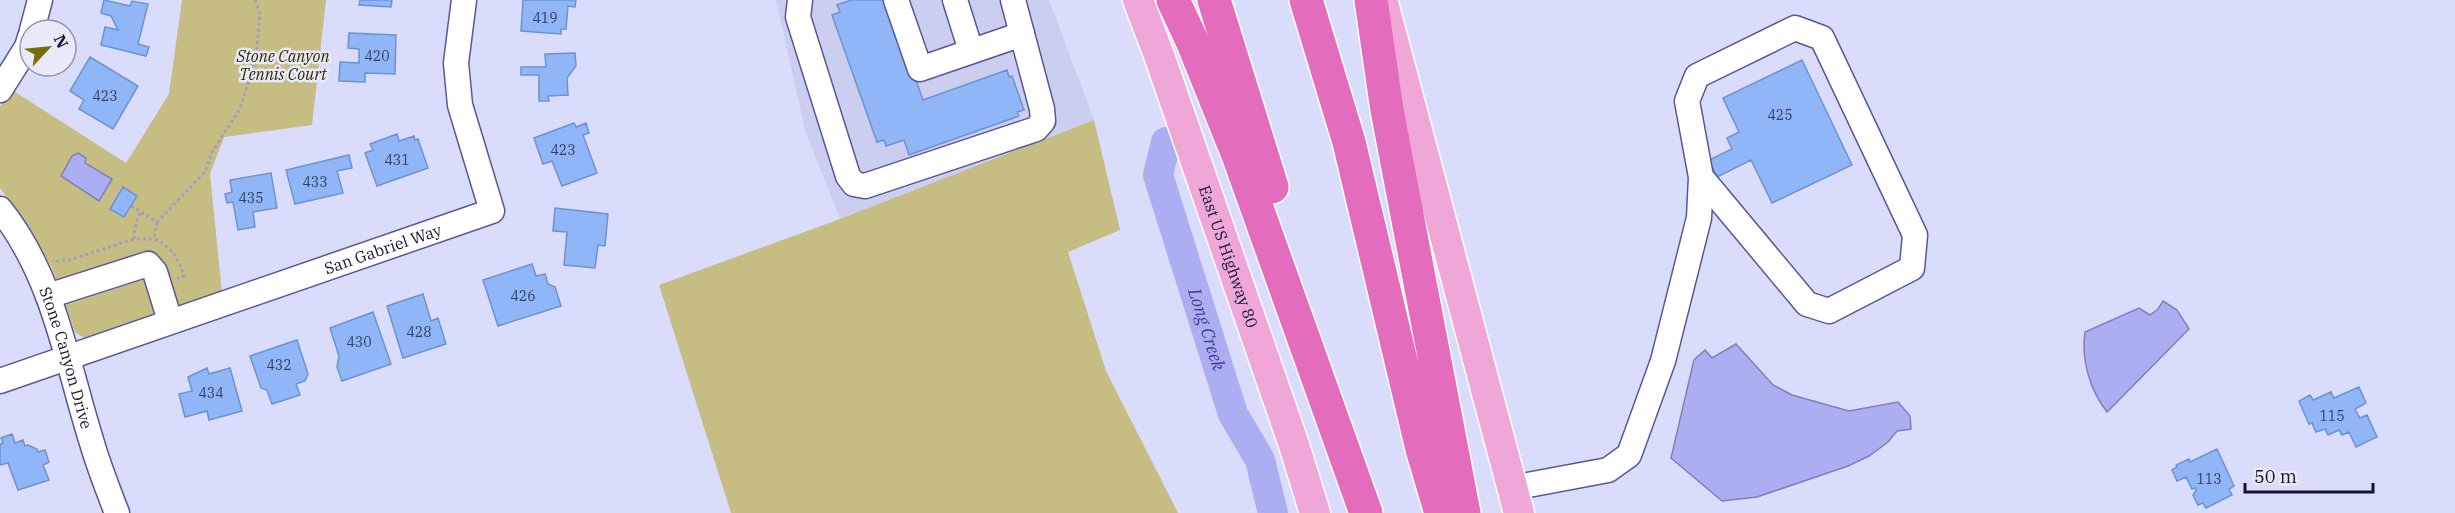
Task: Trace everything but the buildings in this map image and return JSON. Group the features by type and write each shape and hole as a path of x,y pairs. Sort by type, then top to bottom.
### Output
{"highway":[{"path":"1173,0 1193,43 1238,155 1366,513"},
{"path":"1214,0 1372,513"},
{"path":"1306,0 1349,142 1422,449 1441,513"},
{"path":"1371,0 1388,110 1464,513"}],"main road":[{"name":"East US Highway 80","path":"1138,0 1294,445 1315,513"},
{"path":"1383,0 1516,500"}],"street":[{"path":"35,18 40,0"},
{"name":"San Gabriel Way","path":"0,381 492,211 460,105 456,63 464,0"},
{"path":"800,0 798,17 848,176 854,184 865,186 1036,129 1043,121 1042,109 1013,0"},
{"path":"896,0 920,69 1022,34"},
{"path":"955,0 971,51"},
{"path":"1516,500 1608,471 1629,455 1663,361 1699,218 1701,177 1686,101 1697,76 1795,28 1822,38 1915,235 1912,268 1829,310 1807,304 1701,177"},
{"path":"0,90 18,61"},
{"name":"Stone Canyon Drive","path":"0,209 22,241 48,296 69,357 92,443 117,513"},
{"path":"48,296 148,264 155,272 170,321"}],"path":[{"path":"154,238 157,222 205,172 212,152 240,109 256,58 260,14 255,0"},
{"path":"131,206 157,222"},
{"path":"134,239 135,226 140,213"},
{"path":"54,262 69,260 134,239 154,238 166,244 178,259 184,276 170,281"}],"shaded area":[{"path":"776,0 1049,0 1094,120 840,219 806,134"}],"green space":[{"name":"Stone Canyon Tennis Court","path":"182,0 326,0 312,125 224,137 210,174 222,293 86,339 75,332 52,268 35,237 0,188 0,106 12,90 126,163 169,94"},
{"path":"1094,120 1120,230 1068,252 1106,371 1178,513 731,513 659,285 840,219"}],"water":[{"path":"78,153 86,158 85,163 112,179 99,201 61,176 72,156"},
{"path":"2163,301 2177,310 2189,329 2107,412 2088,374 2084,353 2085,332 2139,308 2150,315"},
{"path":"1736,344 1773,385 1792,395 1849,411 1898,402 1910,416 1911,429 1897,431 1888,442 1869,456 1848,466 1757,497 1722,501 1671,458 1694,360 1705,350 1712,358"}],"waterway":[{"name":"Long Creek","path":"1166,142 1158,175 1233,414 1260,460 1273,513"}]}
